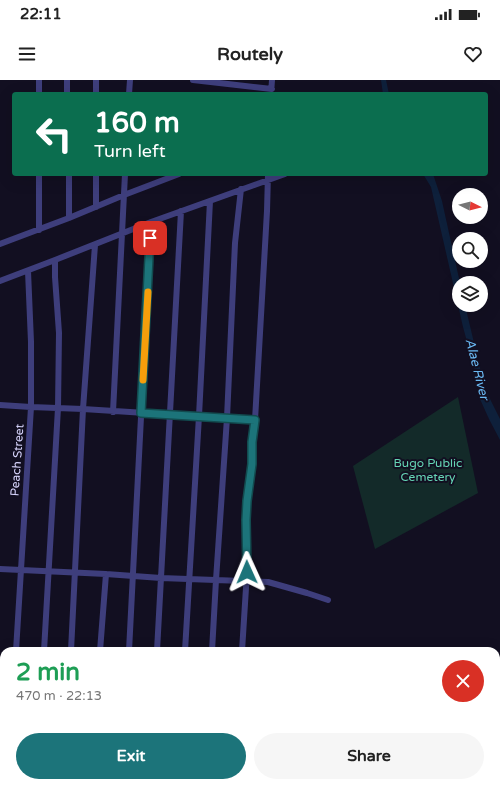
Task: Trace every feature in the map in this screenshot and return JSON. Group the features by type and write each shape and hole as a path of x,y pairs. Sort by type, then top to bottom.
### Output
{"street":[{"path":"39,80 39,92"},
{"path":"67,80 67,92"},
{"path":"96,80 96,92"},
{"path":"130,80 130,92"},
{"path":"193,80 272,92 272,80"},
{"path":"39,176 39,230"},
{"path":"69,176 69,218"},
{"path":"96,176 96,207"},
{"path":"113,412 125,176"},
{"path":"159,176 159,182"},
{"path":"0,244 175,176"},
{"path":"0,281 151,222 241,189 268,177 255,420 252,442 252,464 247,501 247,572 242,647"},
{"path":"212,647 227,418 235,243 241,189"},
{"path":"185,647 210,201"},
{"path":"157,647 181,211"},
{"path":"129,647 151,222"},
{"path":"71,647 84,409 95,245"},
{"path":"44,647 58,408 59,333 55,260"},
{"name":"Peach Street","path":"16,647 31,407 31,342 28,271"},
{"path":"0,405 255,420"},
{"path":"0,569 246,582 262,581 328,600"},
{"path":"100,647 106,574"}],"green space":[{"name":"Bugo Public Cemetery","path":"458,397 478,493 375,549 353,466"}],"water":[{"path":"381,80 386,80 389,92 383,92"},
{"path":"424,176 434,176 442,201 452,247 452,268 457,268 458,276 452,276 452,279 431,187"},
{"name":"Alae River","path":"460,312 467,312 485,389 500,419 500,440 480,399 476,374"}],"slow traffic":[{"path":"143,380 148,292"}],"route":[{"path":"150,238 141,413 255,420 246,520 247,572"}]}
